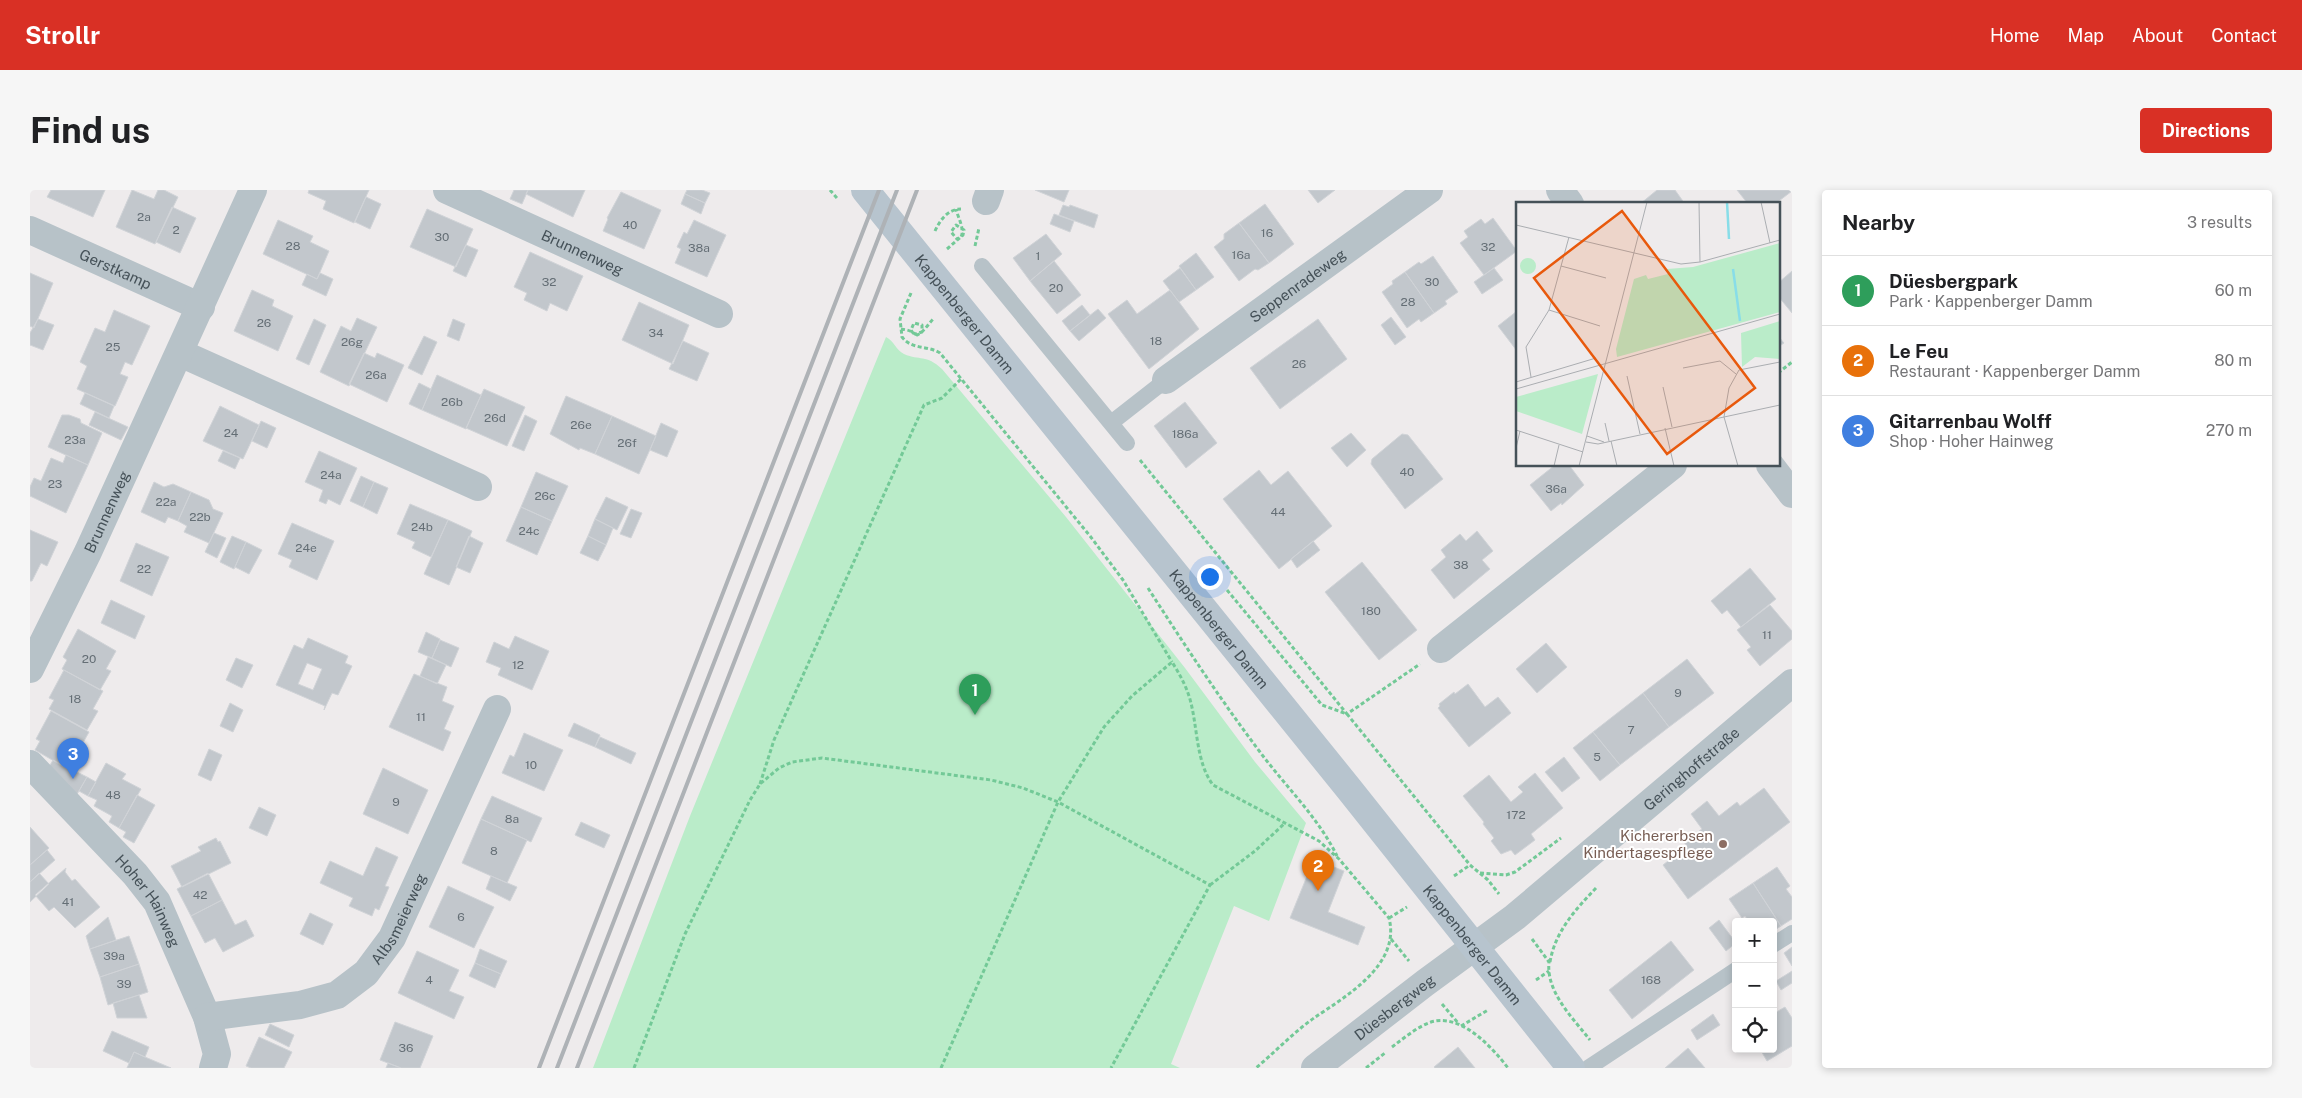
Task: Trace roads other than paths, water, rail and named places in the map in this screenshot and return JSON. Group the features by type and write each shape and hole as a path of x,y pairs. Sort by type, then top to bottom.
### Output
{"main road":[{"name":"Kappenberger Damm","path":"865,190 1571,1068"}],"street":[{"name":"Brunnenweg","path":"30,669 88,552 253,190"},
{"name":"Brunnenweg","path":"446,190 719,314"},
{"name":"Seppenradeweg","path":"1166,380 1429,190"},
{"path":"1560,190 1569,202"},
{"name":"Gerstkamp","path":"30,230 201,307"},
{"path":"180,353 478,487"},
{"path":"1440,649 1672,466"},
{"path":"1771,466 1792,494"},
{"name":"Geringhoffstraße","path":"1474,947 1515,917 1792,683"},
{"name":"Albsmeierweg","path":"207,1017 310,1002 337,994 366,973 392,938 497,708"},
{"name":"Hoher Hainweg","path":"30,764 134,874 157,902 207,1017 217,1054 213,1068"},
{"name":"Düesbergweg","path":"1315,1068 1474,947"}],"lane":[{"path":"979,261 1127,443"},
{"path":"1111,423 1166,380"},
{"path":"1777,942 1792,932"},
{"path":"1588,1068 1732,973"}],"railway":[{"path":"539,1068 879,190"},
{"path":"557,1068 897,190"},
{"path":"577,1068 917,190"}],"place":[{"name":"Düesbergpark","path":"975,715"},
{"name":"Gitarrenbau Wolff","path":"73,779"},
{"name":"Kichererbsen Kindertagespflege","path":"1723,844"},
{"name":"Le Feu","path":"1318,891"}]}
